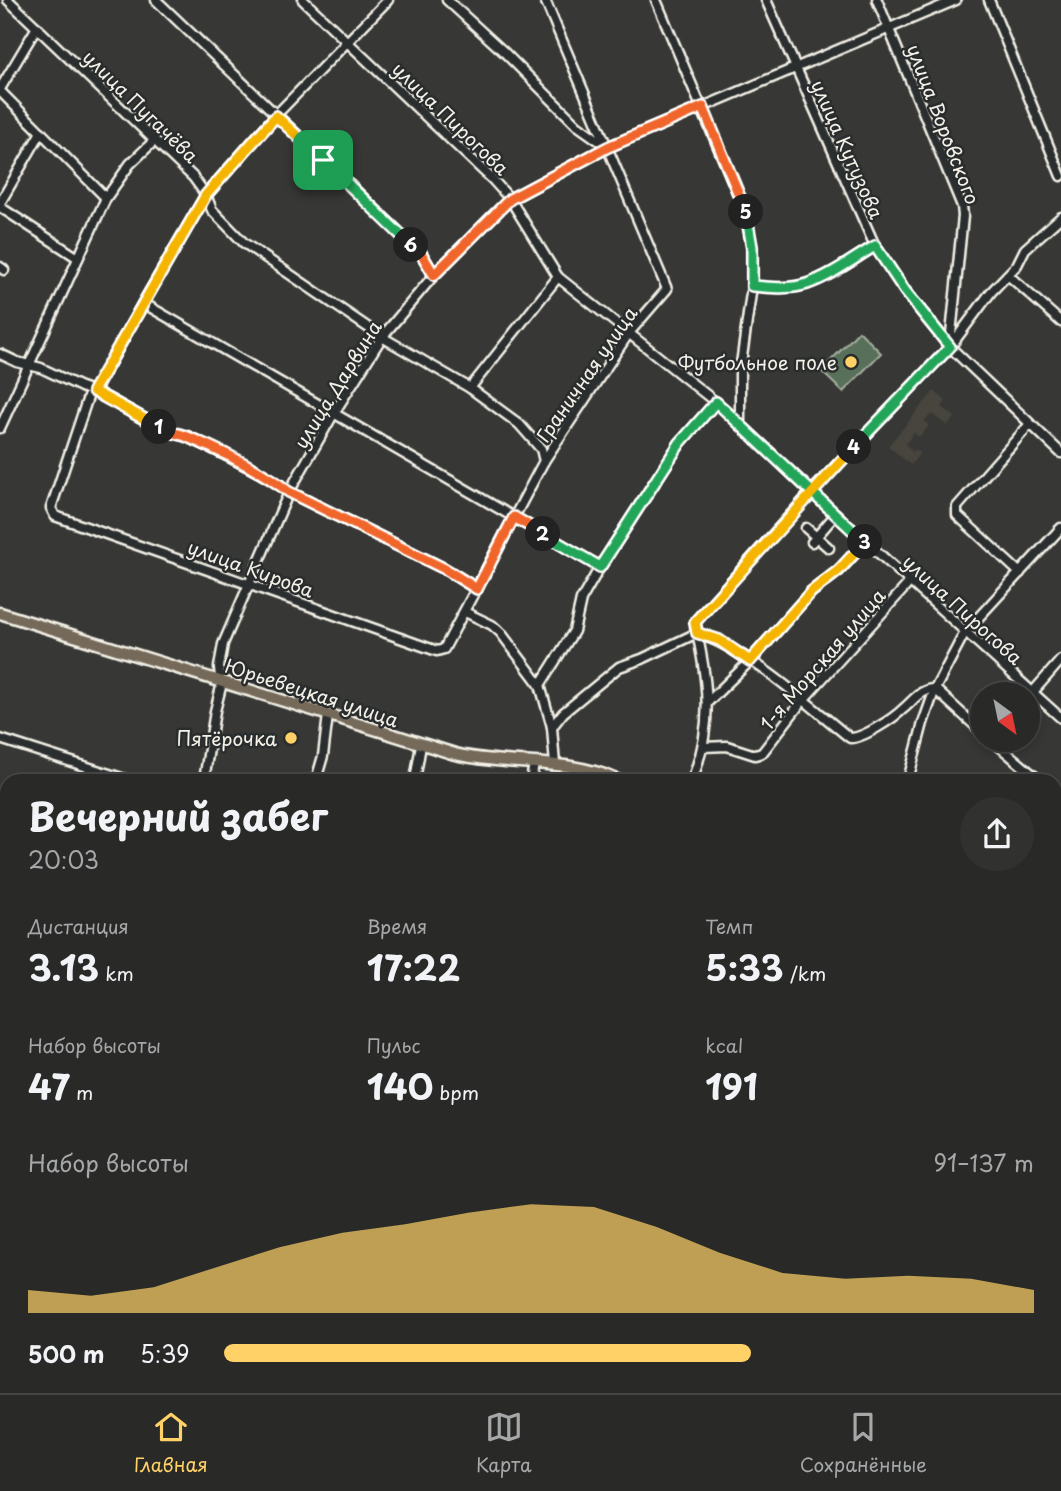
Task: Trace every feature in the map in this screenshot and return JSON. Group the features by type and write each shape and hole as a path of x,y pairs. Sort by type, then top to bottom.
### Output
{"main road":[{"name":"Юрьевецкая улица","path":"0,613 421,745 477,760 555,765 582,774"}],"street":[{"name":"улица Пугачёва","path":"9,0 193,177 206,195 212,210 244,243 382,337 470,388 525,430 541,449 544,461"},
{"path":"156,0 421,253 434,275"},
{"name":"улица Пирогова","path":"303,0 510,199 558,277 716,402 1020,682"},
{"path":"93,391 206,195 276,116 388,0"},
{"path":"447,0 577,125 608,147"},
{"name":"Граничная улица","path":"441,651 466,612 544,461 629,333 667,289 545,0"},
{"path":"656,0 745,211 752,247 752,286 740,371 740,424"},
{"name":"улица Кутузова","path":"766,0 875,246 905,291 950,347 1061,453"},
{"name":"улица Воровского","path":"877,0 962,206 950,347"},
{"name":"улица Дарвина","path":"205,774 220,692 219,667 223,644 289,492 382,337 434,275 510,199 608,147 956,0"},
{"path":"989,0 1061,176"},
{"path":"37,27 0,90 106,198"},
{"path":"41,132 0,205 78,258"},
{"path":"0,428 106,198 130,164 155,141"},
{"path":"694,774 703,747 708,702 708,684 695,622 811,492 950,347 991,292 1017,265 1025,249 1061,217"},
{"path":"752,286 783,288 806,285 875,246"},
{"path":"1008,275 1061,322"},
{"path":"470,388 558,277"},
{"path":"143,303 600,567"},
{"path":"0,354 41,368 93,391 168,432 187,436 272,479 289,492 445,569 477,589"},
{"name":"улица Кирова","path":"93,391 88,397 51,509 52,513 441,651"},
{"path":"540,685 574,631 580,600 600,567 676,450 716,402"},
{"path":"1020,573 957,515 956,511 1030,424"},
{"path":"814,539 835,514"},
{"path":"806,528 814,539 829,548"},
{"path":"910,774 935,689 965,632 1061,528"},
{"path":"708,702 750,661 811,592 839,570 865,541"},
{"name":"1-я Морская улица","path":"703,747 727,746 759,756 803,700 910,582"},
{"path":"466,612 492,625 501,633 540,685 552,727 555,765"},
{"path":"552,727 563,713 619,667 697,633 719,640 750,661 850,738 855,739 899,713 926,690 935,689 970,721"},
{"path":"1040,684 1061,660"},
{"name":"улица Пирогова","path":"1040,700 1061,718"},
{"path":"318,774 323,757 328,715"},
{"path":"0,739 109,774"},
{"path":"416,774 421,745"},
{"path":"1006,752 1032,774"},
{"path":"532,774 534,764"}],"shaded area":[{"path":"934,391 946,401 942,407 955,417 947,426 932,414 924,421 929,426 919,437 914,433 905,444 913,452 915,449 920,453 911,465 888,446"}],"green space":[{"name":"Футбольное поле","path":"859,331 881,353 843,392 821,371"}],"place":[{"name":"Футбольное поле","path":"851,362"},
{"name":"Пятёрочка","path":"291,738"}],"route":[{"path":"323,160 276,116 206,195 93,391 168,432 187,436 272,479 289,492 445,569 477,589 514,517 600,567 680,443 716,402 811,492 865,541 839,570 801,602 750,661 719,640 697,633 695,622 811,492 950,347 905,291 875,246 806,285 783,288 752,286 752,247 745,211 703,107 608,147 510,199 434,275 421,253 323,160"}]}
